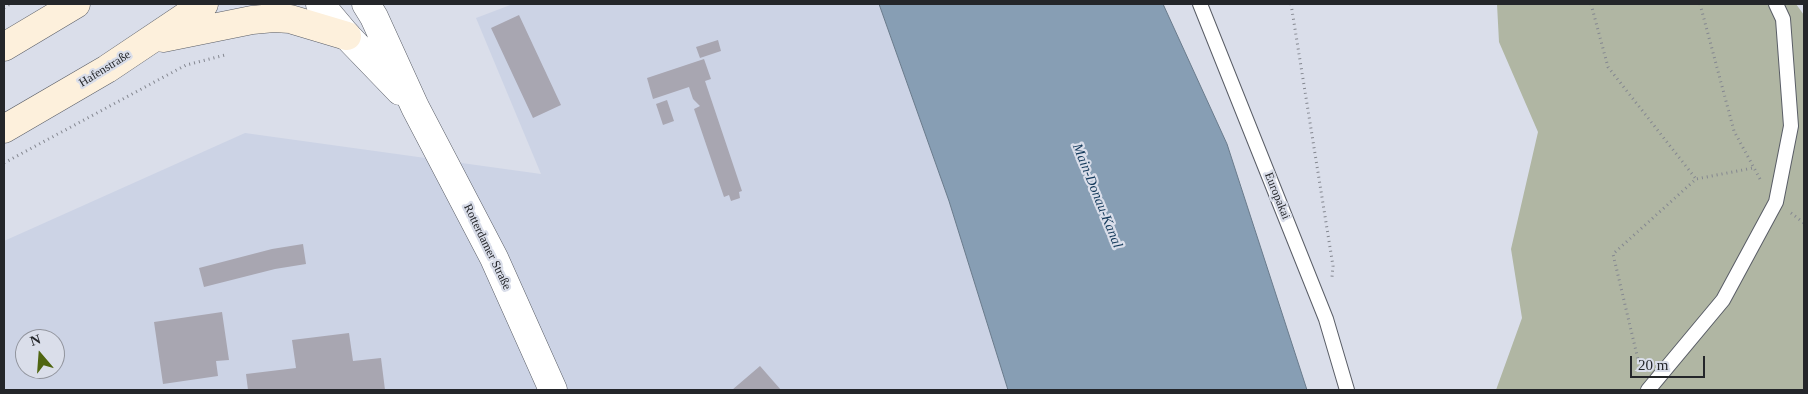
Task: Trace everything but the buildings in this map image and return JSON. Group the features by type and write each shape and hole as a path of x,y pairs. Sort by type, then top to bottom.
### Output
{"main road":[{"path":"4,47 76,4"},
{"name":"Hafenstraße","path":"4,129 152,40 204,4"},
{"path":"152,40 252,20 274,18 290,19 347,36"}],"street":[{"name":"Rotterdamer Straße","path":"320,4 347,36 415,107"},
{"name":"Rotterdamer Straße","path":"366,4 374,17 415,107 494,258 553,390"}],"lane":[{"name":"Europakai","path":"1200,4 1326,319 1347,390"},
{"path":"1648,390 1723,300 1776,202 1791,126 1783,19 1776,4"}],"path":[{"path":"4,8 10,4"},
{"path":"1291,4 1333,266 1326,319"},
{"path":"1591,4 1608,67 1696,179"},
{"path":"1700,4 1734,131 1753,168 1776,202"},
{"path":"4,163 186,65 232,53"},
{"path":"1641,371 1613,254 1696,179 1753,168"}],"shaded area":[{"path":"513,4 879,4 949,201 1008,390 4,390 4,241 245,133 541,174 476,18"}],"green space":[{"path":"1497,4 1796,4 1804,15 1804,390 1496,390 1522,318 1511,249 1538,132 1499,42"}],"water":[{"name":"Main-Donau-Kanal","path":"879,4 1163,4 1227,144 1307,390 1008,390 949,201"}]}
